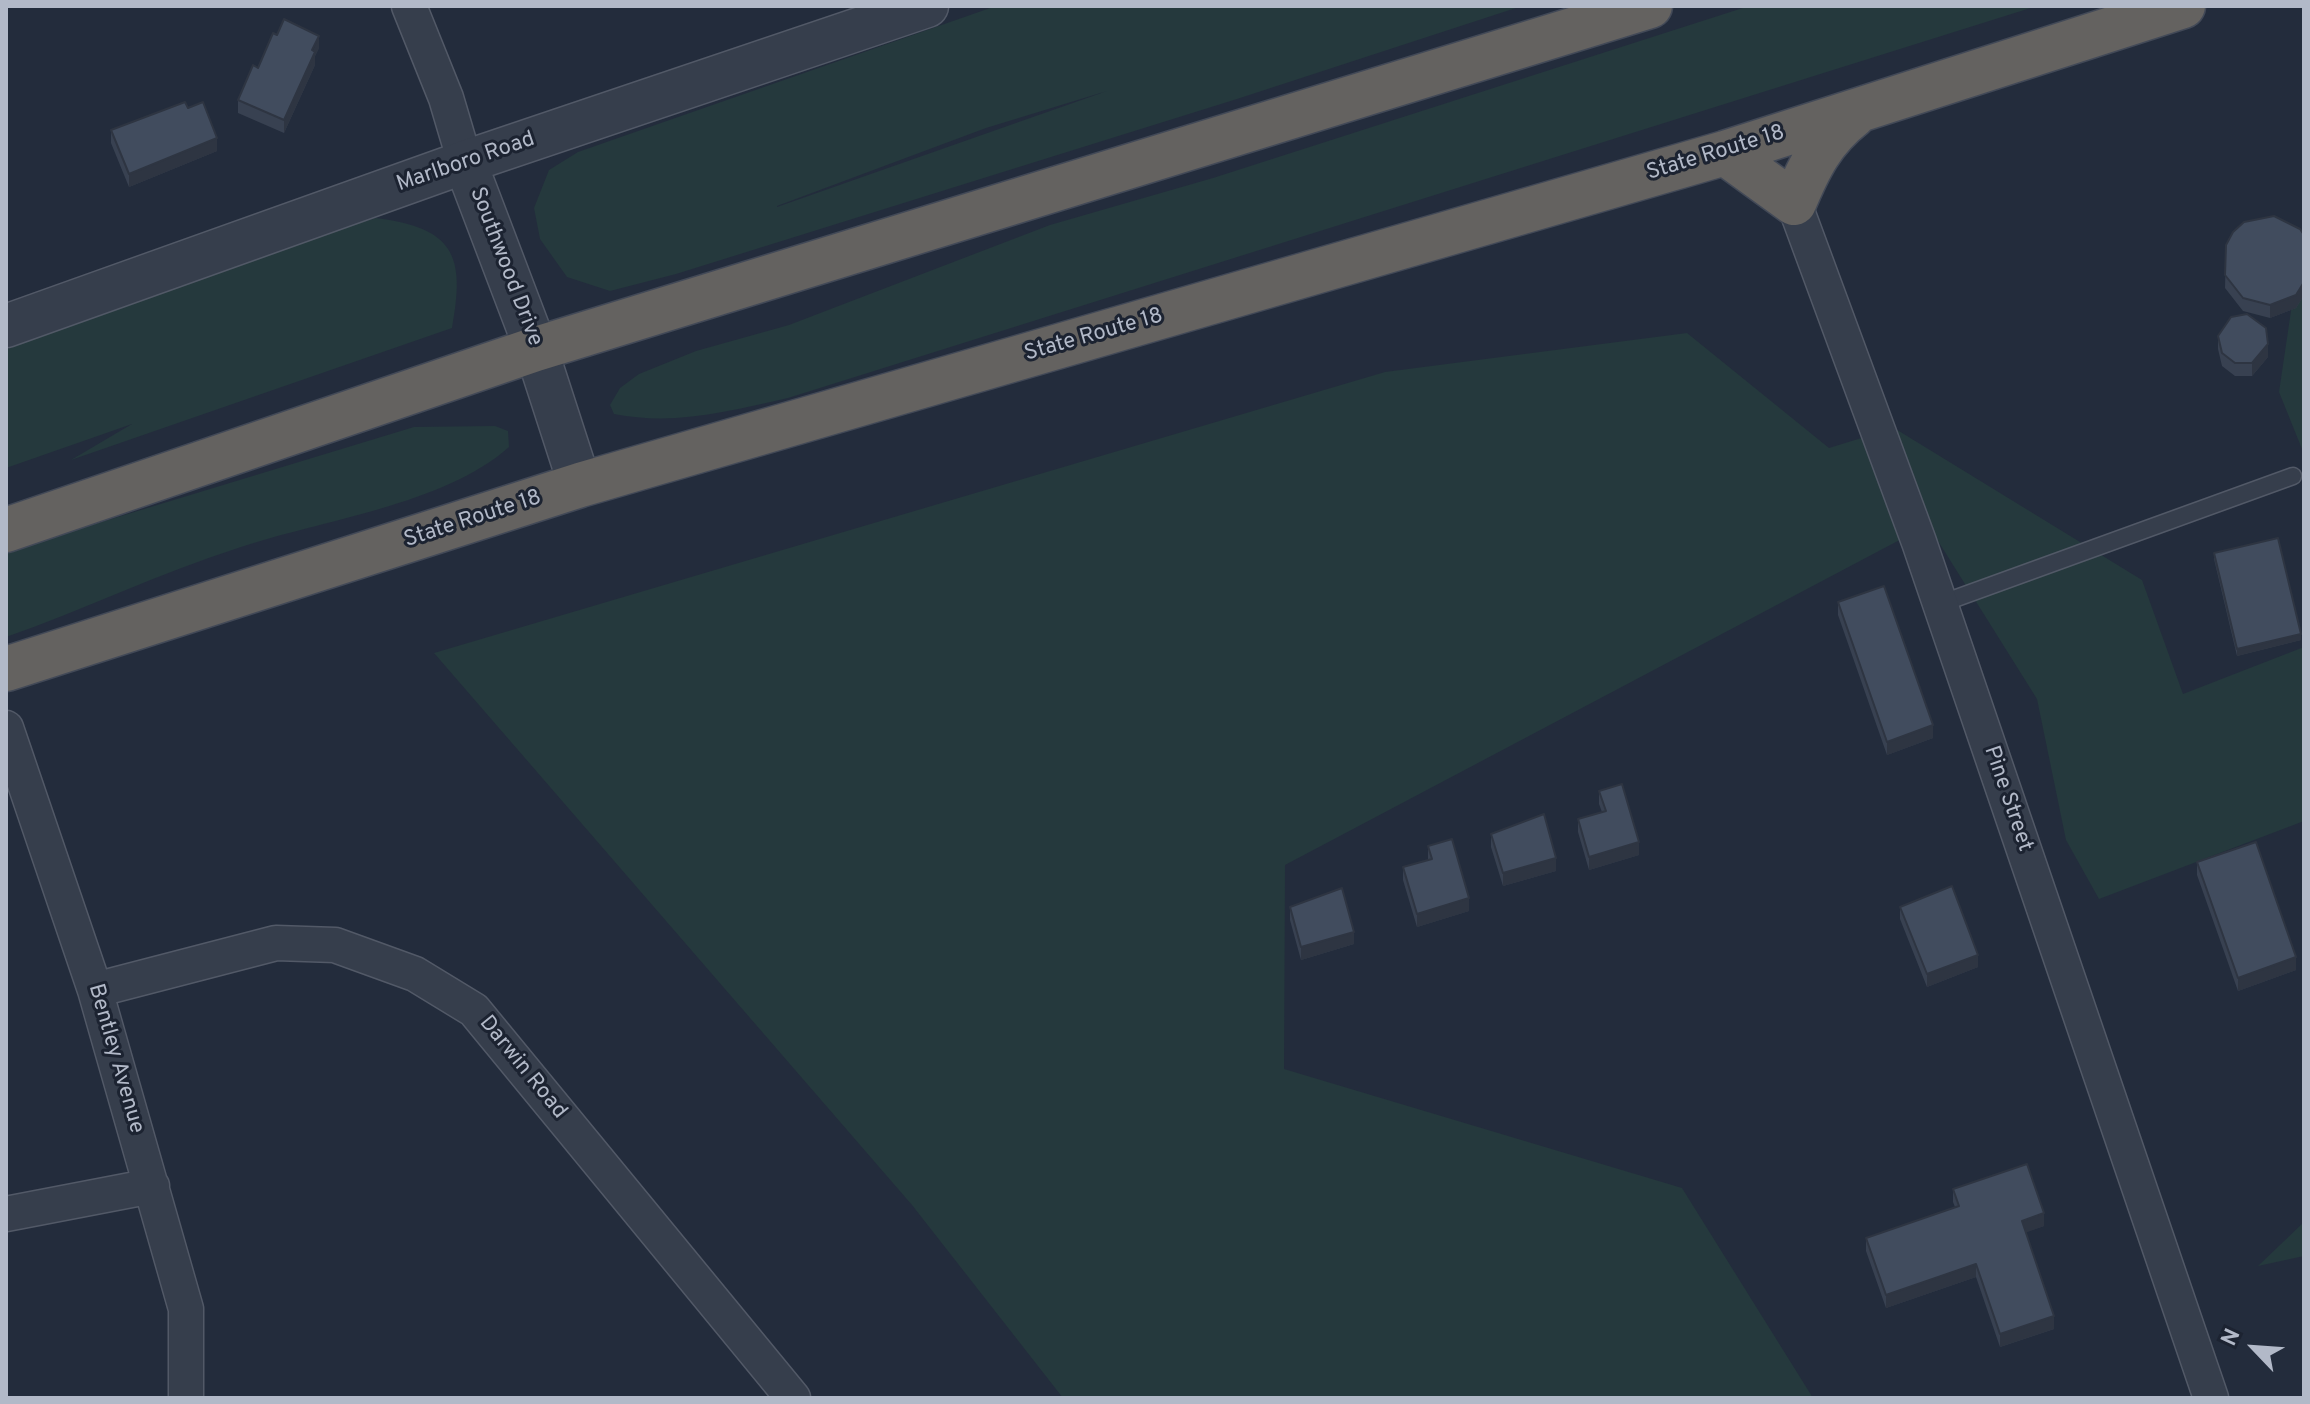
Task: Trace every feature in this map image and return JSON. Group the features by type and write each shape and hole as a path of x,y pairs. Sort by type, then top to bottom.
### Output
{"highway":[{"path":"6,530 536,349 1650,6"},
{"name":"State Route 18","path":"6,669 580,485 1725,153 2183,6"},
{"path":"1725,153 1794,203 1813,159 1831,133 1862,109"}],"street":[{"name":"Southwood Drive","path":"409,6 446,98 465,162 536,349 580,485"},
{"name":"Marlboro Road","path":"6,326 465,162 927,6"},
{"name":"Pine Street","path":"1794,203 1940,604 2211,1398"},
{"name":"Bentley Avenue","path":"6,728 95,990 186,1309 186,1398"},
{"name":"Darwin Road","path":"95,990 276,943 335,945 415,974 474,1010 793,1398"},
{"path":"6,1214 152,1186"}],"lane":[{"path":"1940,604 2293,476"}],"green space":[{"path":"996,6 1522,6 1237,99 676,274 610,291 567,277 540,239 534,208 549,170 578,152","holes":["1107,91 777,207 986,128"]},
{"path":"1749,6 2037,6 788,398 680,418 614,414 610,405 620,388 639,374 696,351 789,325 1050,225 1213,178"},
{"path":"376,218 422,229 438,238 448,249 457,281 452,328 71,460 132,424 6,468 6,349 319,234"},
{"path":"2304,223 2304,454 2279,392"},
{"path":"1687,333 1829,448 1894,428 2142,580 2183,694 2304,647 2304,821 2099,899 2066,840 2037,699 1928,525 1285,865 1284,1069 1682,1188 1813,1398 1063,1398 912,1205 434,653 1385,372"},
{"path":"495,426 508,431 509,447 482,467 451,483 380,509 209,558 6,637 6,551 414,427"},
{"path":"2304,1222 2304,1256 2258,1266"}],"building":[{"path":"284,19 319,36 312,50 315,52 284,120 238,100 253,65 258,68 273,33 277,35"},
{"path":"185,102 188,108 203,102 217,138 129,174 111,130"},
{"path":"2274,216 2300,229 2304,235 2304,282 2296,295 2270,305 2243,298 2225,275 2226,245 2233,232 2244,222"},
{"path":"2247,314 2266,328 2268,344 2252,363 2235,363 2222,353 2218,336 2231,317"},
{"path":"2278,538 2301,634 2237,649 2214,553"},
{"path":"1884,586 1933,725 1887,742 1838,602"},
{"path":"1622,784 1639,842 1589,857 1578,819 1606,811 1599,791"},
{"path":"1544,814 1556,858 1503,873 1491,834"},
{"path":"1452,839 1469,898 1417,914 1403,867 1432,859 1428,846"},
{"path":"2256,842 2296,957 2238,978 2197,862"},
{"path":"1952,886 1978,955 1927,974 1900,907"},
{"path":"1342,888 1354,932 1301,947 1290,907"},
{"path":"2027,1164 2044,1213 2022,1221 2054,1316 2000,1334 1976,1264 1886,1295 1866,1238 1959,1206 1953,1189"}]}
